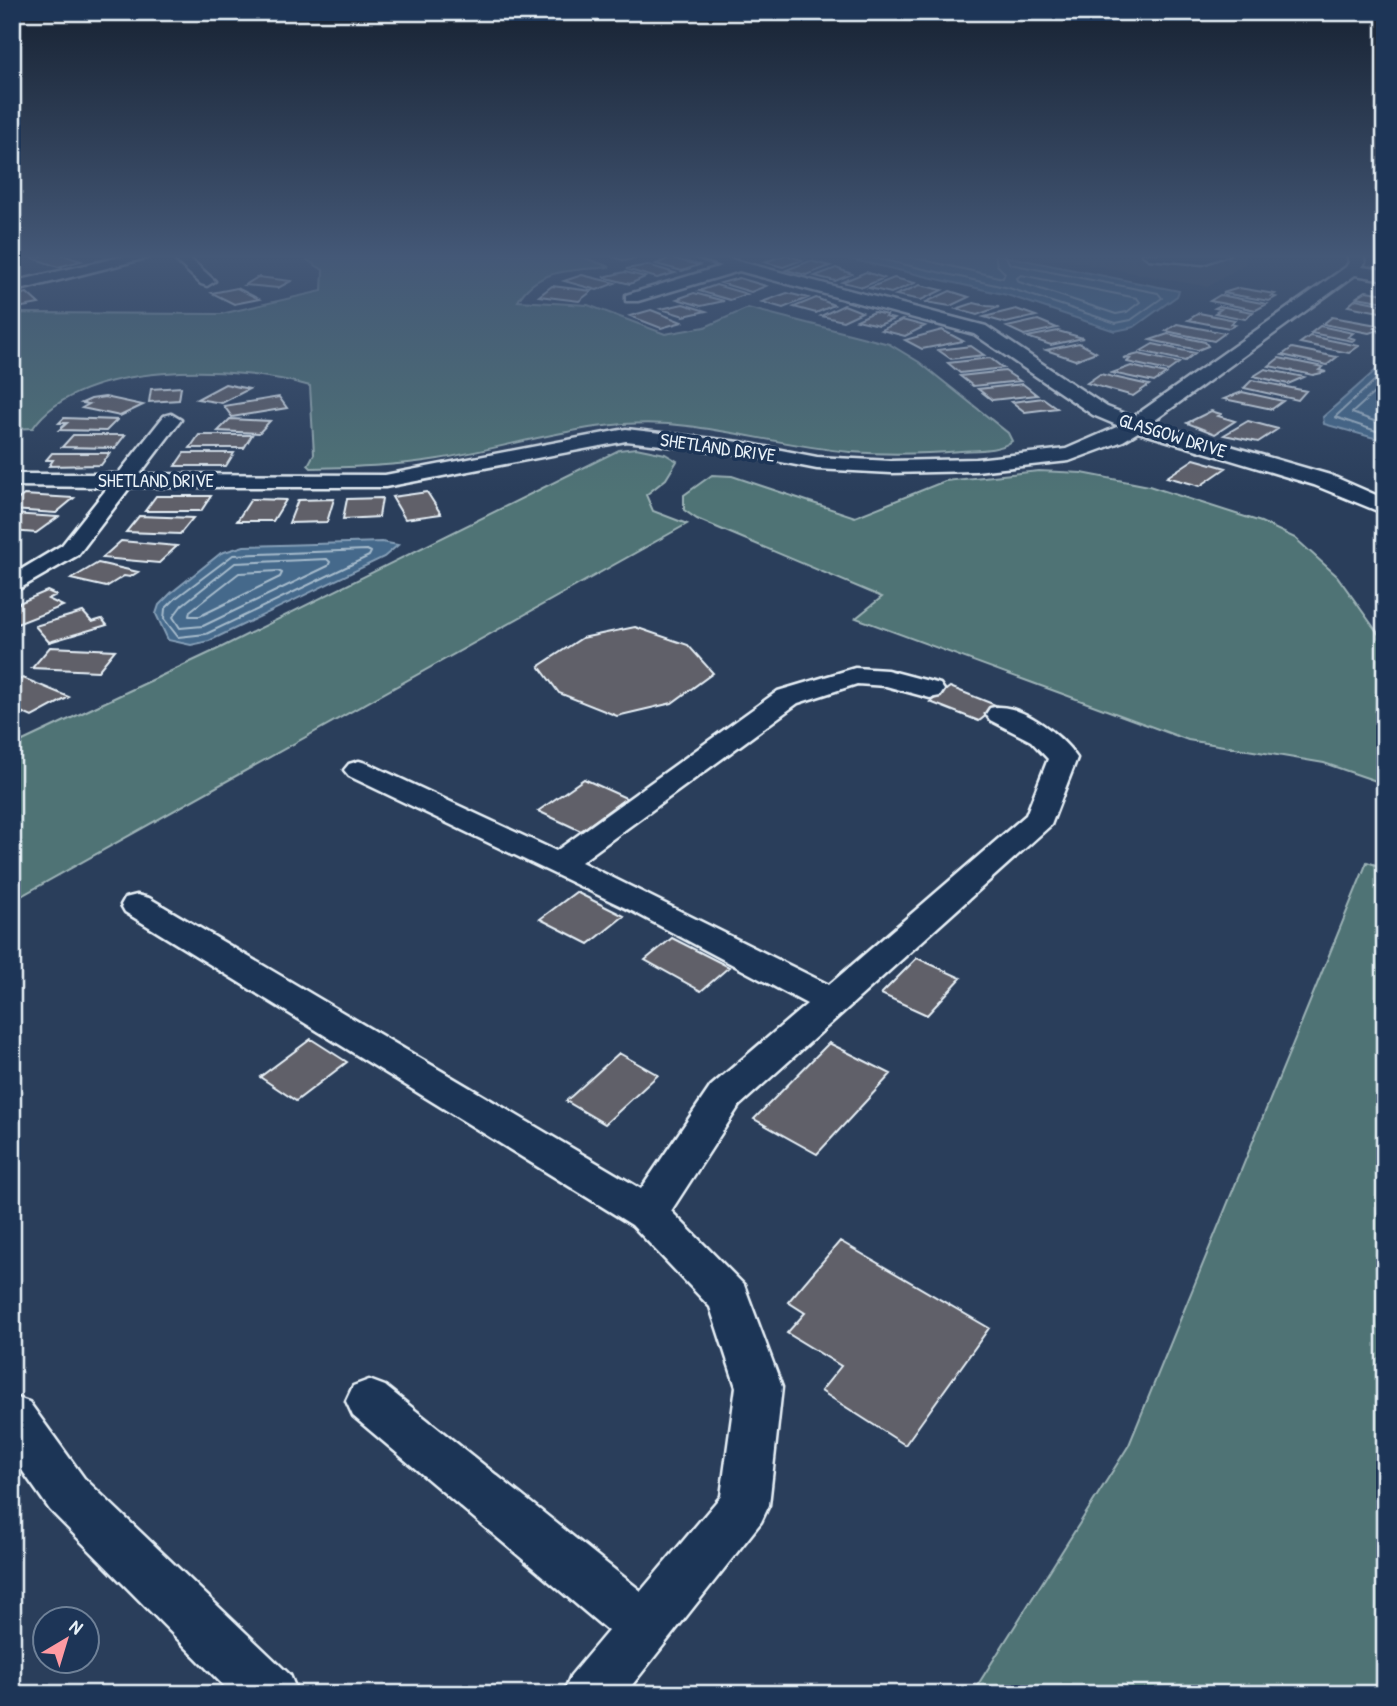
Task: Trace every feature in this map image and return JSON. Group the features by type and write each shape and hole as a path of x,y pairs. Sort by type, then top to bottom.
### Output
{"street":[{"name":"GLASGOW DRIVE","path":"986,334 1100,411 1322,480 1385,507"},
{"name":"SHETLAND DRIVE","path":"12,480 385,481 626,435 716,445 817,463 891,467 976,465 1069,455 1116,437 1257,334"},
{"path":"12,586 70,550 171,420"},
{"path":"560,863 788,697 855,676 887,677 930,690"},
{"path":"647,1213 726,1097 831,1001 1040,820 1063,758 1041,735 1000,714"},
{"path":"359,770 560,863 831,1001"},
{"path":"137,905 647,1213 729,1298 759,1387 744,1505 590,1694"},
{"path":"369,1401 645,1627"},
{"path":"12,1417 67,1494 271,1694"}],"green space":[{"path":"12,334 848,334 889,344 919,362 1008,433 1012,441 1001,447 981,450 864,453 810,447 688,426 624,424 593,427 422,461 311,468 308,465 314,454 310,386 244,374 204,372 162,373 122,379 86,389 55,406 33,428 12,429"},
{"path":"636,448 665,454 677,461 666,479 646,495 653,511 687,524 12,901 12,746 218,649 619,450"},
{"path":"1039,471 1082,473 1149,486 1261,522 1295,538 1337,576 1385,643 1385,784 1324,763 1188,740 856,618 882,597 697,519 684,510 684,495 712,475 732,476 855,517 945,481"},
{"path":"1367,862 1385,868 1385,1694 972,1694 1129,1445"}],"water":[{"path":"1385,362 1385,441 1324,424 1323,417"},
{"path":"382,542 398,545 384,557 209,641 191,645 168,640 156,614 159,605 171,593 221,553 244,546"}],"building":[{"path":"929,334 949,334 963,341 922,349 905,340"},
{"path":"1067,334 1083,338 1051,345 1027,337"},
{"path":"1168,334 1205,342 1208,346 1198,350 1150,340"},
{"path":"1179,334 1224,334 1214,341"},
{"path":"1314,334 1352,334 1348,337 1355,339 1352,341"},
{"path":"1310,336 1359,346 1349,353 1300,343"},
{"path":"1079,343 1096,352 1075,360 1046,350"},
{"path":"1153,344 1195,353 1185,361 1141,351"},
{"path":"971,346 984,355 951,359 938,350"},
{"path":"1292,348 1337,357 1327,365 1282,355"},
{"path":"1139,354 1179,363 1168,371 1127,362 1130,359 1123,358"},
{"path":"990,358 1003,368 960,373 948,363"},
{"path":"1279,358 1323,367 1319,370 1326,372 1313,375 1269,366"},
{"path":"1131,366 1166,374 1154,382 1112,373"},
{"path":"1265,369 1304,377 1288,384 1254,376"},
{"path":"1005,371 1020,381 973,386 960,376"},
{"path":"1100,374 1149,385 1133,396 1087,383"},
{"path":"1252,380 1306,391 1298,400 1244,388"},
{"path":"225,384 249,389 222,403 197,399"},
{"path":"1023,384 1037,395 992,400 978,389"},
{"path":"181,387 179,400 149,402 151,389"},
{"path":"1242,392 1283,401 1272,409 1224,399"},
{"path":"105,397 143,405 120,416 82,408 89,404 82,403"},
{"path":"279,397 287,408 232,417 224,406"},
{"path":"1043,398 1057,408 1025,412 1012,402"},
{"path":"1211,411 1235,421 1215,434 1187,423"},
{"path":"64,418 117,420 106,431 59,430 67,423 59,423"},
{"path":"230,419 270,421 259,433 218,431"},
{"path":"1248,421 1278,429 1258,442 1224,435"},
{"path":"73,435 125,435 115,448 62,447"},
{"path":"199,435 252,435 244,448 190,448"},
{"path":"52,453 110,453 101,465 49,466 53,460 46,460"},
{"path":"184,453 234,453 226,466 175,466"},
{"path":"1194,459 1226,468 1200,486 1167,477"},
{"path":"427,492 441,514 405,519 392,497"},
{"path":"24,495 74,498 56,513 12,510 12,504"},
{"path":"156,496 211,496 201,511 145,511"},
{"path":"382,498 379,517 343,519 347,499"},
{"path":"251,499 286,500 273,521 237,521"},
{"path":"334,499 327,522 289,523 298,500"},
{"path":"12,514 58,517 36,533 12,531"},
{"path":"139,516 193,518 180,534 126,532"},
{"path":"121,541 177,546 159,563 102,558"},
{"path":"98,563 138,572 130,577 124,576 106,587 71,579"},
{"path":"47,591 56,595 48,599 63,606 12,626 12,606"},
{"path":"83,612 92,622 102,619 107,625 49,642 35,626"},
{"path":"635,627 688,645 713,673 672,703 617,716 559,693 539,666 582,638"},
{"path":"50,647 115,650 98,671 32,668"},
{"path":"23,678 69,697 32,717 12,708 12,683"},
{"path":"950,687 998,706 979,721 930,702"},
{"path":"584,779 626,798 581,831 538,811"},
{"path":"576,892 624,916 589,944 540,919"},
{"path":"672,938 729,967 701,991 645,960"},
{"path":"917,958 961,978 927,1015 881,994"},
{"path":"311,1039 347,1062 296,1101 260,1077"},
{"path":"829,1043 891,1074 817,1154 754,1119"},
{"path":"619,1053 658,1075 605,1124 566,1101"},
{"path":"840,1241 989,1328 905,1445 821,1391 841,1366 787,1333 805,1313 788,1302"}]}
